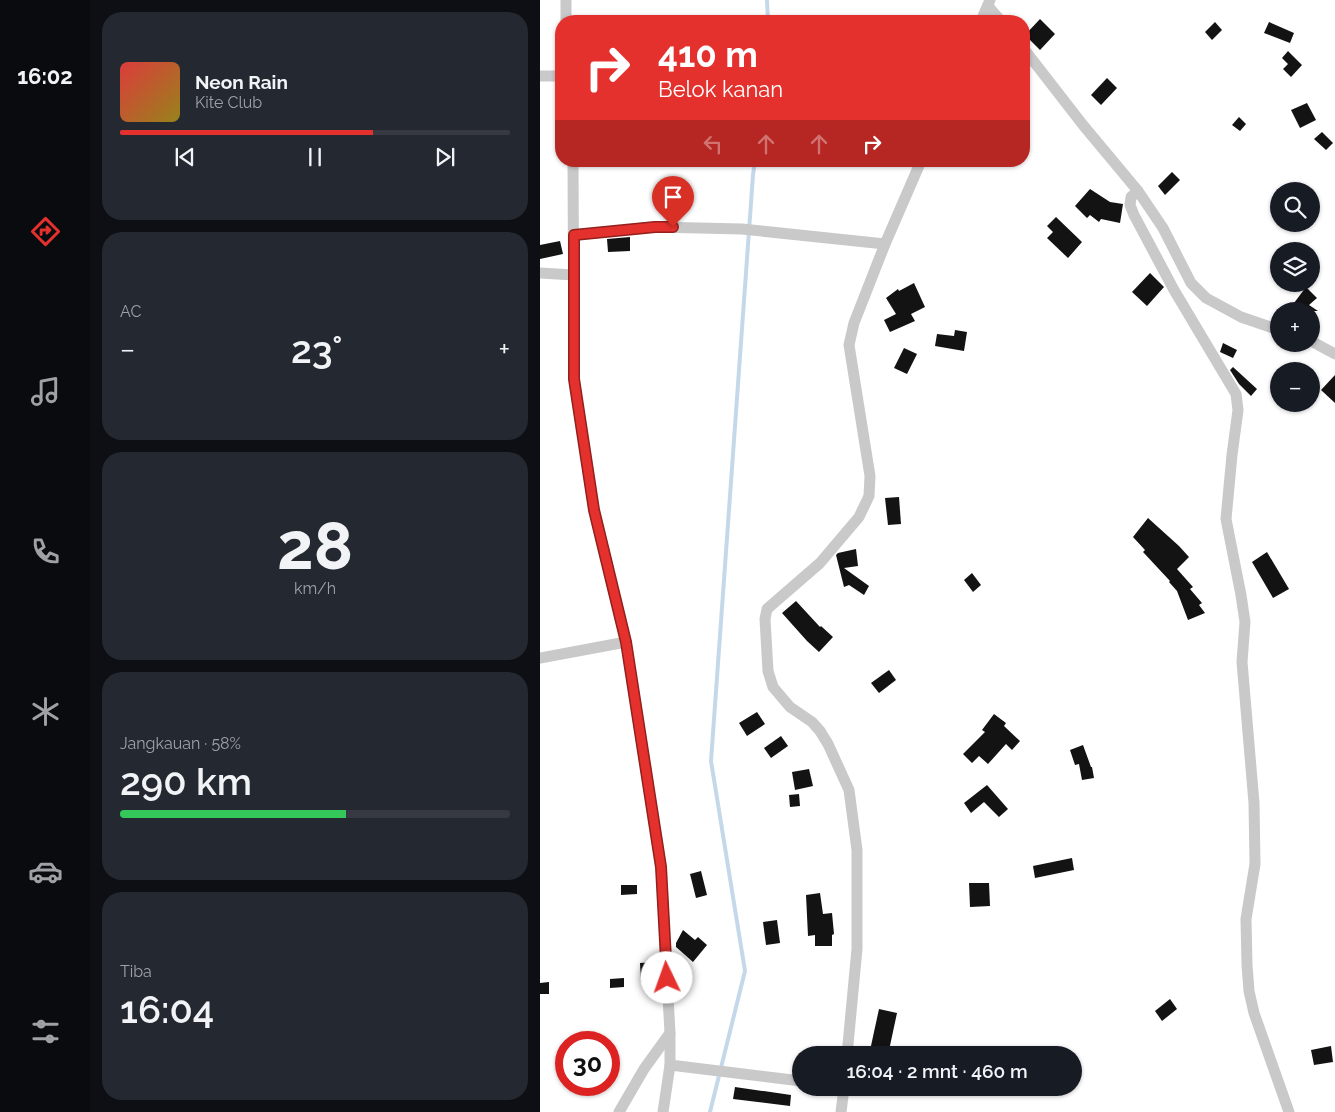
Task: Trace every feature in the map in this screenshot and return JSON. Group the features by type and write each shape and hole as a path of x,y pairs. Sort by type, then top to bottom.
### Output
{"street":[{"path":"566,0 566,15"},
{"path":"984,15 989,3"},
{"path":"989,3 996,15"},
{"path":"1030,57 1138,191 1163,228 1191,283 1206,298 1241,317 1270,327"},
{"path":"540,76 555,76"},
{"path":"573,167 574,379 594,510 626,642 661,867 670,1033 670,1065 663,1112"},
{"path":"848,1046 857,949 857,850 849,790 820,731 812,722 790,707 773,687 768,671 764,619 767,609 820,563 859,517 869,496 870,476 849,345 854,323 918,167"},
{"path":"1138,191 1130,197 1130,205 1134,216 1174,290 1236,394 1238,410 1226,519 1242,595 1245,622 1242,662 1254,803 1255,864 1246,920 1246,965 1254,1013 1289,1112"},
{"path":"574,235 655,227 742,229 885,244"},
{"path":"540,273 574,275"},
{"path":"1320,346 1335,353"},
{"path":"540,658 626,642"},
{"path":"619,1112 644,1069 670,1033"},
{"path":"670,1065 792,1080"},
{"path":"841,1112 843,1096"}],"building":[{"path":"1040,19 1055,34 1040,50 1030,40 1030,30"},
{"path":"1215,22 1222,30 1212,40 1205,32"},
{"path":"1269,22 1294,33 1290,43 1264,33"},
{"path":"1288,51 1302,65 1291,77 1283,69 1288,64 1282,58"},
{"path":"1107,78 1117,88 1101,105 1091,95"},
{"path":"1307,103 1316,120 1300,128 1291,110"},
{"path":"1239,117 1246,124 1240,131 1232,125"},
{"path":"1322,132 1333,143 1326,150 1314,139"},
{"path":"1172,172 1180,180 1165,195 1158,186"},
{"path":"1090,189 1110,202 1123,204 1120,223 1101,219 1099,222 1090,215 1087,218 1075,206"},
{"path":"1056,217 1082,242 1068,258 1047,238 1053,232 1047,226"},
{"path":"630,237 630,251 608,252 607,239"},
{"path":"560,241 563,254 540,259 540,245"},
{"path":"1150,273 1164,287 1147,306 1132,292"},
{"path":"914,283 925,307 911,314 915,321 890,332 884,320 896,314 886,298 898,289 899,291"},
{"path":"1302,292 1311,292 1317,298 1312,302 1295,302"},
{"path":"955,330 967,332 964,351 935,346 937,334 954,336"},
{"path":"1223,343 1237,350 1233,358 1220,352"},
{"path":"904,348 917,354 907,374 894,368"},
{"path":"1233,367 1257,389 1251,396 1239,384 1230,370"},
{"path":"1335,375 1335,403 1321,390"},
{"path":"899,497 901,524 888,525 885,498"},
{"path":"1148,518 1189,557 1177,569 1193,587 1190,589 1202,603 1199,605 1205,613 1188,620 1177,591 1143,552 1145,550 1133,537"},
{"path":"856,549 858,566 844,568 869,586 864,595 849,585 844,587 836,555"},
{"path":"1267,552 1289,589 1273,598 1252,562"},
{"path":"972,573 981,585 973,592 964,580"},
{"path":"796,601 820,627 833,637 819,652 782,613"},
{"path":"889,670 896,680 879,693 871,683"},
{"path":"757,712 765,724 747,736 739,723"},
{"path":"994,714 1006,723 1004,726 1020,741 1012,750 1006,744 988,764 979,756 972,763 963,754 985,732 982,730"},
{"path":"781,736 788,746 771,758 764,748"},
{"path":"1083,745 1092,767 1094,778 1082,780 1079,764 1075,765 1070,750"},
{"path":"809,769 813,786 795,790 792,772"},
{"path":"987,785 1008,809 999,817 984,802 971,813 964,803"},
{"path":"799,794 800,806 790,807 789,795"},
{"path":"1072,858 1074,870 1035,878 1033,866"},
{"path":"701,871 707,895 696,898 690,874"},
{"path":"969,883 989,883 990,906 970,907"},
{"path":"621,885 637,885 637,894 621,895"},
{"path":"820,893 823,914 832,913 834,934 832,935 832,946 815,946 815,935 808,936 806,895"},
{"path":"777,920 780,943 766,945 763,922"},
{"path":"683,930 695,940 698,937 707,945 693,962 676,947 676,943"},
{"path":"656,962 657,981 641,982 640,963"},
{"path":"624,978 624,987 610,988 610,979"},
{"path":"549,982 549,994 540,994 540,983"},
{"path":"1170,999 1177,1009 1162,1021 1155,1011"},
{"path":"879,1009 897,1013 890,1046 871,1046"},
{"path":"1331,1046 1333,1062 1314,1065 1311,1050"},
{"path":"735,1087 791,1095 790,1106 733,1099"}],"waterway":[{"path":"767,0 768,15"},
{"path":"710,1112 745,971 711,761 754,167"}],"route":[{"path":"667,978 661,867 626,642 594,510 574,379 574,235 673,227"}]}
